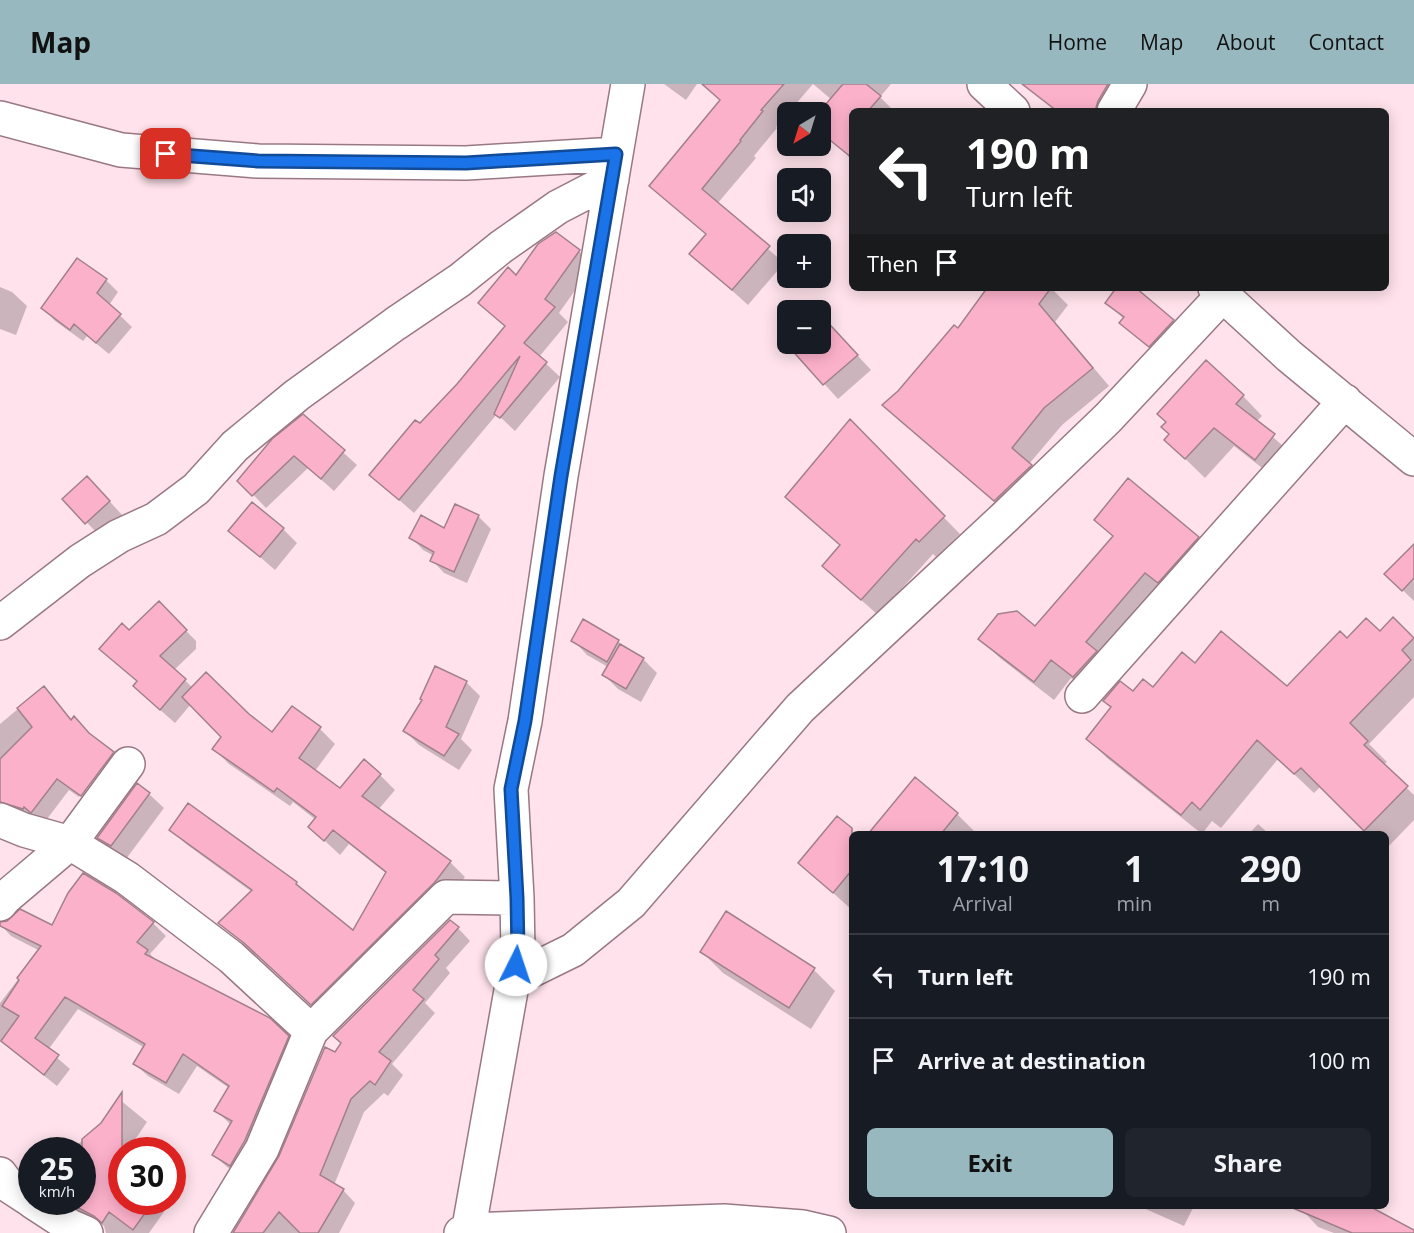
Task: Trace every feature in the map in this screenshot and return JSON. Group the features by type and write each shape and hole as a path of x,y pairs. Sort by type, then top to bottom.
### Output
{"street":[{"path":"628,84 561,476 525,721 511,789 518,951 466,1232 724,1221 803,1227 829,1233"},
{"path":"984,84 1010,108"},
{"path":"1116,108 1130,84"},
{"path":"0,118 121,150 258,161 614,166"},
{"path":"0,623 80,561 119,536 156,519 196,489 235,446 297,395 614,166"},
{"path":"514,979 573,950 631,903 800,708 1108,418 1219,291 1289,356 1414,459"},
{"path":"1082,696 1345,401"},
{"path":"0,904 70,843 128,764"},
{"path":"0,820 24,830 70,843 127,879 231,957 311,1031"},
{"path":"211,1233 262,1149 311,1031 446,897 517,898"},
{"path":"0,1174 9,1186 18,1192"},
{"path":"53,1215 86,1233"}],"building":[{"path":"702,84 784,84 761,110 763,111 741,141 702,189 770,246 732,290 689,254 706,234 649,186 720,100"},
{"path":"843,84 866,84 881,96 871,108 849,108 849,156 831,141 831,102 828,102"},
{"path":"1022,84 1108,84 1096,108 1053,108"},
{"path":"556,232 580,250 545,299 555,307 524,343 547,362 500,418 494,414 520,356 399,500 369,475 415,420 420,423 457,384 505,326 478,303 508,267 516,275 538,244"},
{"path":"77,258 107,279 97,293 121,314 96,343 74,324 70,330 41,308"},
{"path":"985,291 1049,291 1039,304 1093,368 1044,408 1012,448 1032,465 994,501 882,405 898,391 954,325 958,328"},
{"path":"1114,291 1140,291 1174,320 1149,347 1119,323 1124,317 1105,303"},
{"path":"831,326 858,355 823,385 795,354 831,354"},
{"path":"1206,360 1244,395 1236,404 1275,434 1255,460 1214,428 1185,459 1164,440 1169,434 1161,427 1166,422 1157,414"},
{"path":"303,414 345,450 321,479 294,456 252,496 237,481 272,439"},
{"path":"850,419 945,516 919,542 916,539 861,600 822,566 840,545 785,497"},
{"path":"87,476 110,501 85,524 62,499"},
{"path":"1128,478 1199,537 1158,583 1145,573 1086,642 1097,651 1073,677 1051,660 1034,682 978,639 998,614 1017,611 1035,626 1113,536 1094,520"},
{"path":"252,502 284,528 260,557 228,531"},
{"path":"455,504 479,515 454,572 430,561 434,552 409,538 421,515 444,528"},
{"path":"1414,544 1414,578 1402,591 1384,574"},
{"path":"159,601 187,630 160,656 186,679 160,710 133,686 137,681 99,649 122,623 129,630"},
{"path":"1393,617 1414,638 1402,650 1411,660 1350,723 1368,741 1364,745 1408,786 1364,831 1301,768 1294,774 1257,740 1200,810 1192,802 1181,815 1086,739 1111,707 1103,701 1120,681 1133,691 1143,679 1153,687 1182,652 1195,663 1221,631 1287,686 1340,631 1347,638 1366,618 1380,631"},
{"path":"583,619 619,640 607,662 571,641"},
{"path":"620,644 644,658 626,689 602,675"},
{"path":"435,666 467,681 446,727 459,734 444,756 403,731 422,700 420,699"},
{"path":"206,672 249,714 272,732 292,706 321,727 299,758 340,788 364,759 381,774 362,796 451,861 435,882 311,1005 244,943 218,923 252,890 169,830 188,803 297,882 296,884 353,930 386,872 333,830 324,841 308,827 316,817 277,788 274,792 212,749 221,737 182,697"},
{"path":"44,686 71,720 74,716 89,733 114,752 81,796 57,779 31,813 24,807 23,809 0,802 0,759 32,727 17,708"},
{"path":"915,777 958,813 943,831 870,831"},
{"path":"137,783 150,793 111,846 97,838"},
{"path":"837,816 852,828 852,831 849,831 849,874 833,893 798,863"},
{"path":"83,873 116,893 154,922 137,942 148,950 145,954 270,1018 289,1036 245,1140 230,1166 212,1155 232,1121 214,1111 229,1086 183,1054 166,1083 133,1064 145,1044 65,997 35,1038 59,1055 44,1075 1,1041 19,1016 2,1006 19,980 17,978 41,946 0,926 0,922 7,921 20,909 52,925 68,893"},
{"path":"726,911 815,968 789,1008 700,952"},
{"path":"450,920 459,927 435,955 439,959 413,990 424,999 379,1052 391,1061 375,1085 370,1081 351,1099 320,1175 344,1189 318,1233 300,1233 279,1212 263,1233 233,1233 279,1156 325,1047 335,1052 341,1043 333,1036"},
{"path":"122,1092 122,1137 108,1137 108,1214 102,1223 92,1215 96,1215 96,1137 84,1137 101,1123"},
{"path":"1295,1209 1375,1209 1414,1230 1414,1233 1352,1233"},
{"path":"113,1215 144,1215 133,1230"}],"route":[{"path":"166,154 258,161 466,163 616,154 561,476 525,721 511,789 517,898 516,965"}]}
